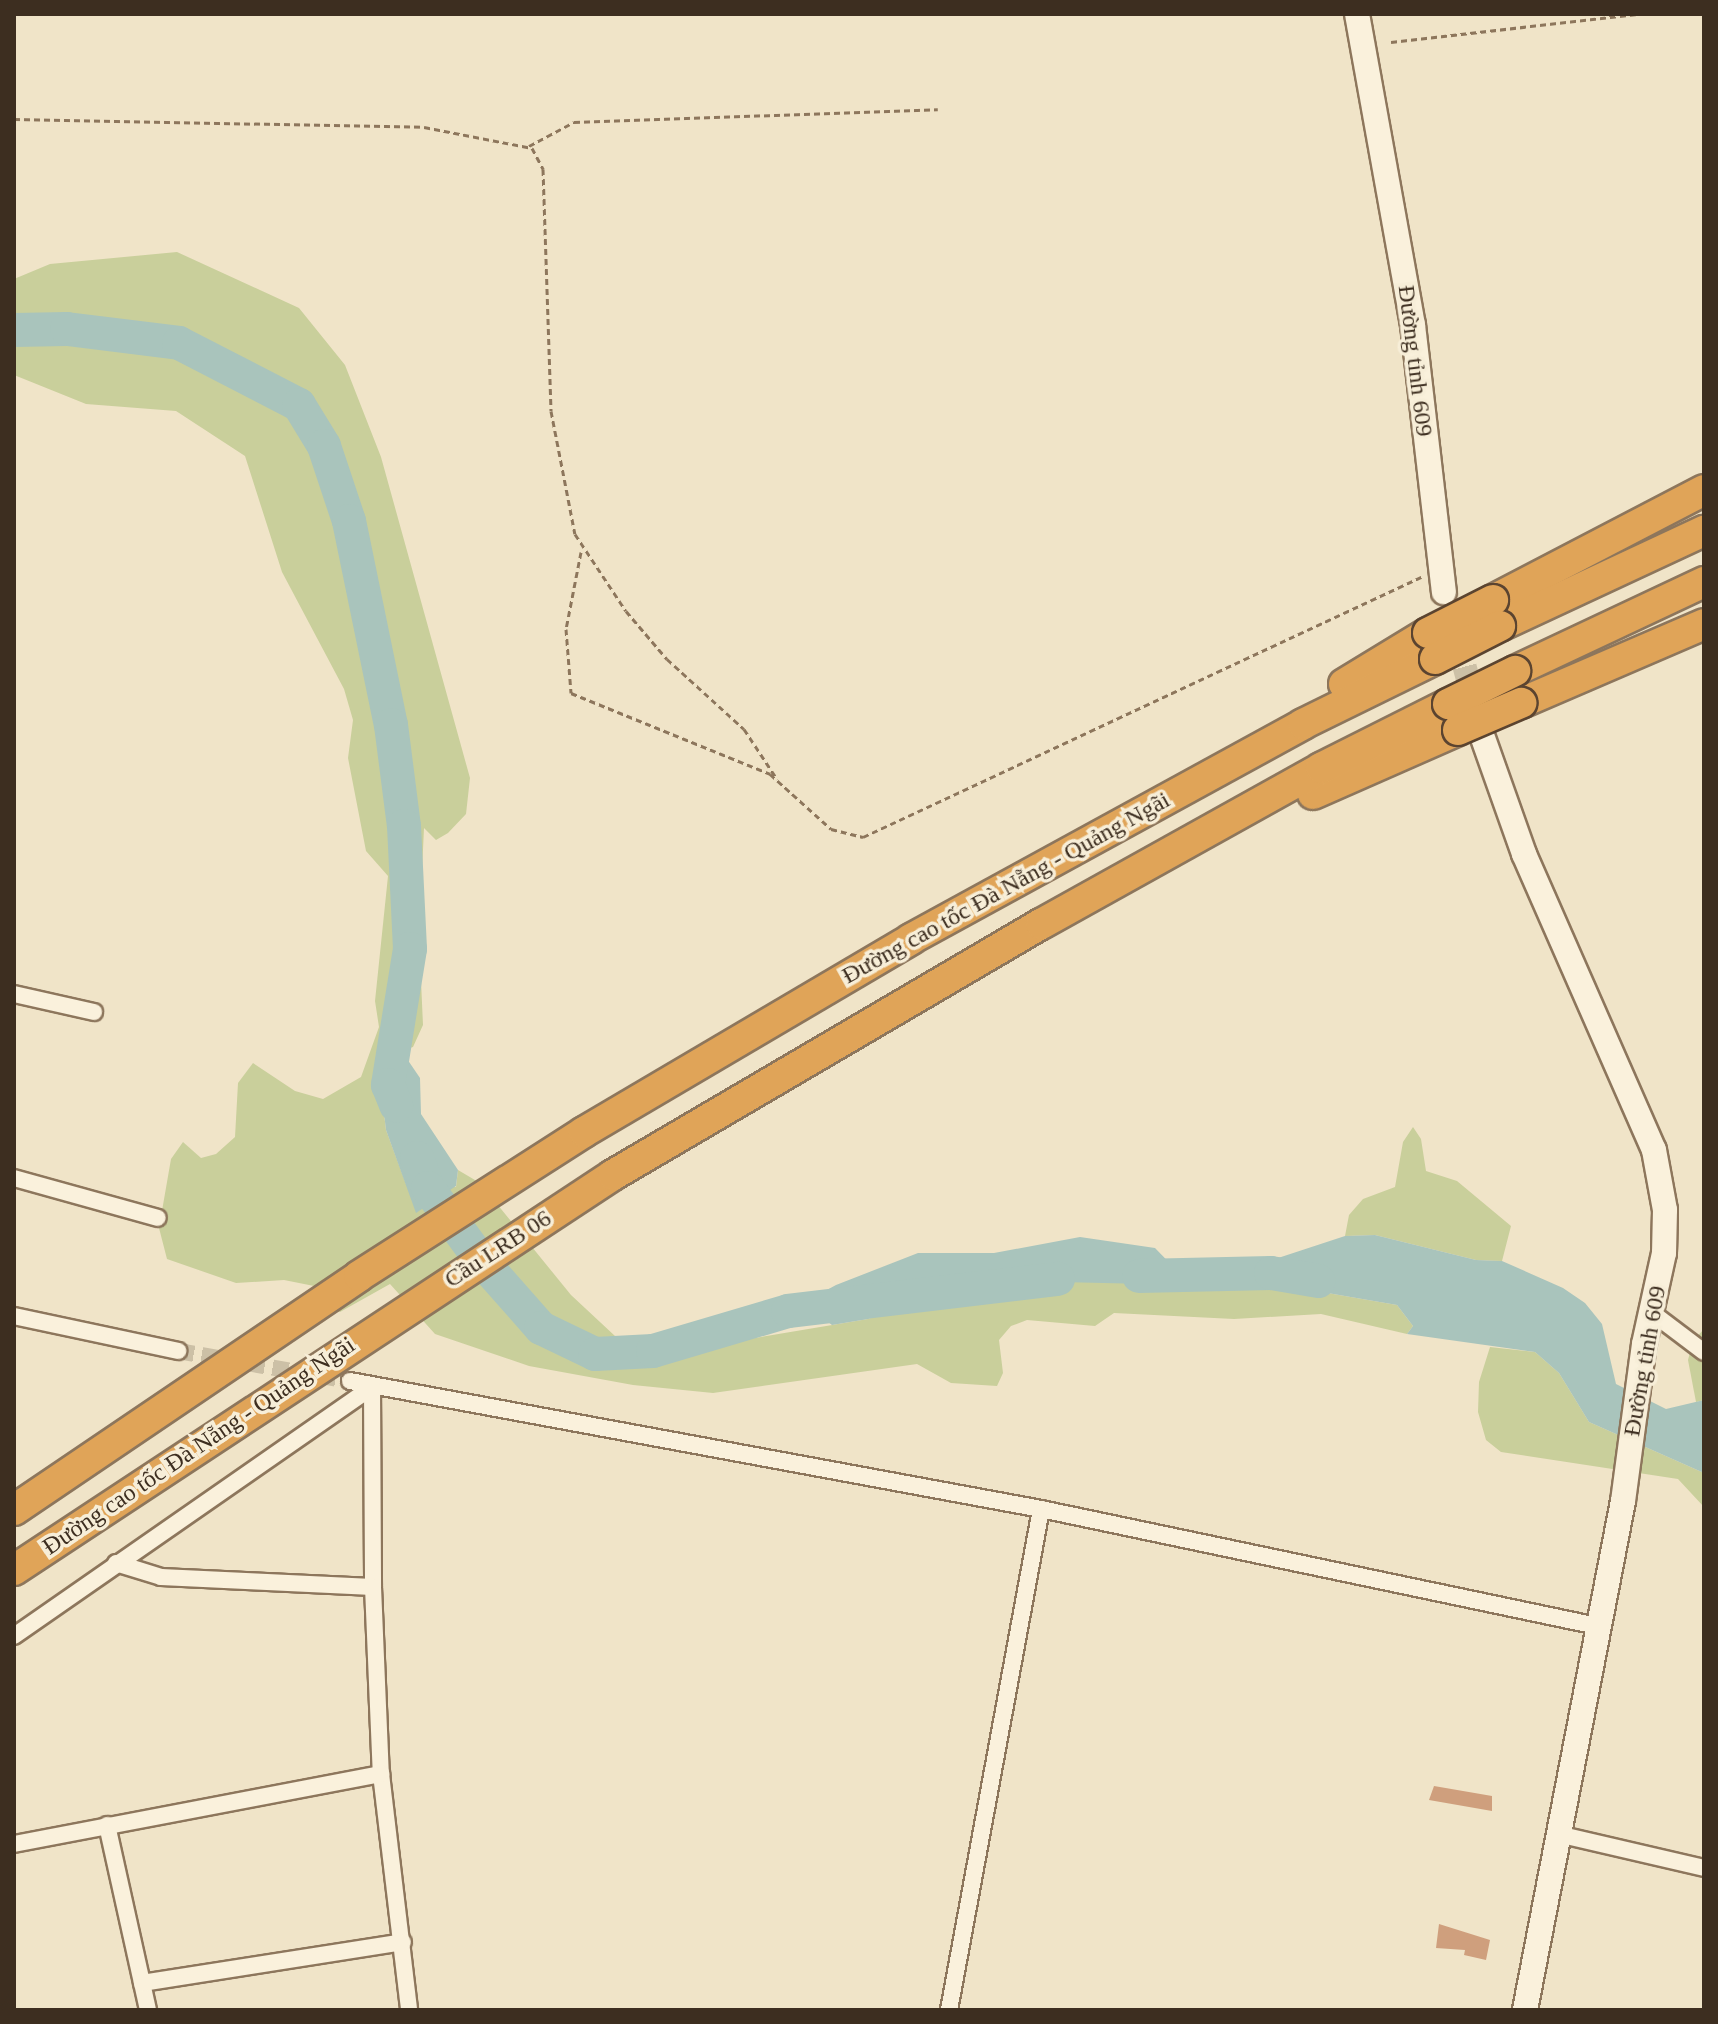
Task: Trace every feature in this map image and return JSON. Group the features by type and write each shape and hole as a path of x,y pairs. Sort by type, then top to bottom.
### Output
{"highway":[{"path":"1496,613 1704,490"},
{"path":"1496,613 1704,531"},
{"path":"1463,724 1515,671 1704,582"},
{"name":"Đường cao tốc Đà Nẵng - Quảng Ngãi","path":"14,1510 359,1276 584,1132 1015,883 1303,724 1431,646 1496,613"},
{"path":"1463,724 1521,703 1704,624"},
{"name":"Đường cao tốc Đà Nẵng - Quảng Ngãi","path":"613,1175 1041,924 1463,724"},
{"name":"Cầu LRB 06","path":"384,1322 613,1175"},
{"name":"Đường cao tốc Đà Nẵng - Quảng Ngãi","path":"14,1570 384,1322"}],"main road":[{"name":"Đường tỉnh 609","path":"1357,14 1381,131 1413,325 1442,580"},
{"name":"Đường tỉnh 609","path":"1374,14 1381,131"},
{"name":"Đường tỉnh 609","path":"1463,724 1524,854 1659,1164 1664,1253 1644,1344 1623,1501 1525,2010"}],"street":[{"path":"14,994 94,1012"},
{"path":"14,1178 158,1218"},
{"path":"1651,1312 1704,1352"},
{"path":"14,1316 178,1351"},
{"path":"350,1381 1041,1509 1597,1626"},
{"path":"14,1636 372,1387"},
{"path":"372,1387 373,1587 381,1774 409,2010"},
{"path":"949,2010 1041,1509"},
{"path":"116,1563 161,1577 373,1587"},
{"path":"14,1844 81,1835 107,1825 381,1774"},
{"path":"107,1825 148,2010"},
{"path":"1558,1834 1704,1868"},
{"path":"142,1983 403,1942"}],"path":[{"path":"1391,42 1637,14"},
{"path":"14,119 424,127 529,146 574,122 938,109"},
{"path":"529,146 543,169 551,411 581,550 566,629 571,693 777,779"},
{"path":"581,550 667,659 744,729 777,779 831,829 863,837 1442,580"}],"green space":[{"path":"177,252 299,308 345,365 381,457 470,778 466,814 448,833 436,840 424,828 419,936 423,1025 413,1047 398,1052 381,1089 386,1130 406,1184 456,1187 458,1170 480,1183 571,1295 615,1336 653,1351 624,1360 868,1319 967,1280 1281,1285 1397,1305 1413,1326 1407,1334 1321,1314 1234,1319 1114,1313 1095,1326 1027,1320 1011,1326 999,1340 1003,1373 997,1386 951,1383 917,1364 713,1393 633,1385 529,1366 435,1334 390,1284 340,1312 331,1309 314,1286 284,1280 236,1283 167,1259 159,1228 171,1159 183,1142 201,1158 216,1154 235,1137 238,1083 253,1063 295,1091 323,1099 361,1077 379,1027 375,1001 388,876 366,851 348,758 353,720 344,689 282,572 245,456 176,411 86,404 14,375 14,279 50,264"},
{"path":"1413,1127 1421,1139 1426,1171 1457,1181 1511,1226 1502,1261 1476,1260 1375,1235 1345,1236 1349,1215 1363,1199 1395,1187 1403,1142"},
{"path":"1704,1329 1704,1400 1696,1402 1688,1360 1693,1341"},
{"path":"1490,1347 1535,1352 1559,1373 1589,1422 1704,1473 1704,1507 1678,1479 1501,1452 1486,1440 1478,1412 1479,1382"}],"water":[{"path":"401,1050 420,1078 421,1114 458,1170 456,1186 416,1213 386,1130 381,1089 384,1074"},
{"path":"1375,1235 1476,1260 1502,1261 1563,1288 1585,1303 1602,1324 1616,1384 1666,1409 1704,1400 1704,1473 1589,1422 1559,1373 1535,1352 1407,1334 1413,1326 1397,1305 1281,1285 1271,1273 1275,1259 1345,1236"},
{"path":"1080,1237 1155,1248 1191,1285 967,1280 868,1319 832,1325 809,1308 814,1297 836,1285 918,1253 994,1253"}],"building":[{"path":"1434,1786 1492,1796 1492,1811 1429,1800"},
{"path":"1439,1924 1490,1940 1486,1960 1464,1955 1465,1950 1436,1948"}],"waterway":[{"path":"14,330 67,329 179,343 299,405 324,446 349,521 391,725 404,826 410,949 388,1085 396,1105"},
{"path":"417,1158 428,1188 480,1259 541,1328 595,1354 653,1351 788,1311 1058,1279"},
{"path":"1139,1276 1271,1273 1318,1281"}],"tunnel":[{"path":"1455,632 1476,708"},
{"path":"178,1351 350,1381"}]}
